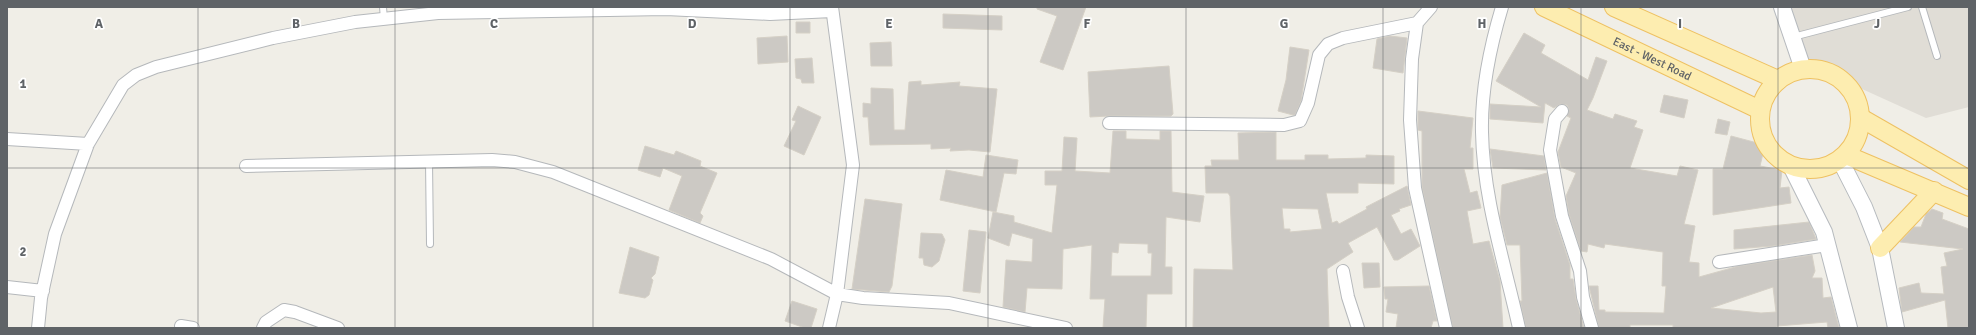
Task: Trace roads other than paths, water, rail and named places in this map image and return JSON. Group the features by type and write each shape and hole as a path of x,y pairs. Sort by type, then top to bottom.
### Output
{"main road":[{"name":"East - West Road","path":"1544,7 1760,110"},
{"path":"1614,7 1778,80"},
{"path":"1803,69 1824,71 1843,81 1856,97 1861,118 1859,131 1854,144 1843,158 1825,168 1808,170 1792,166 1776,157 1766,144 1760,127 1760,110 1766,94 1778,80 1789,73 1803,69"},
{"path":"1861,118 1969,180"},
{"path":"1843,158 1934,191 1969,207"},
{"path":"1880,248 1934,191"}],"street":[{"path":"1430,7 1417,24 1412,60 1410,120 1415,188 1446,328"},
{"path":"1502,7 1491,41 1483,97 1482,132 1487,189 1519,328"},
{"path":"1782,7 1803,69"},
{"path":"38,328 43,291 56,234 88,144 123,85 136,75 156,67 273,38 355,22 383,13 666,8 742,10 770,14 832,9 842,70 853,165 837,294 829,328"},
{"path":"1109,124 1284,125 1300,120 1308,103 1318,55 1328,44 1343,38 1417,24"},
{"path":"1562,111 1555,119 1550,150 1562,216 1580,271 1583,297 1592,328"},
{"path":"7,139 88,144"},
{"path":"1843,158 1880,248 1896,328"},
{"path":"246,166 492,160 516,162 553,172 771,259 837,294 863,298 949,303 1066,328"},
{"path":"1792,166 1824,232 1849,328"},
{"path":"1719,262 1827,245"},
{"path":"1343,271 1348,297 1358,328"},
{"path":"7,287 43,291"},
{"path":"263,328 266,322 284,310 295,312 338,328"}],"lane":[{"path":"1792,37 1908,7"},
{"path":"1922,7 1937,56"},
{"path":"429,161 430,244"}]}
